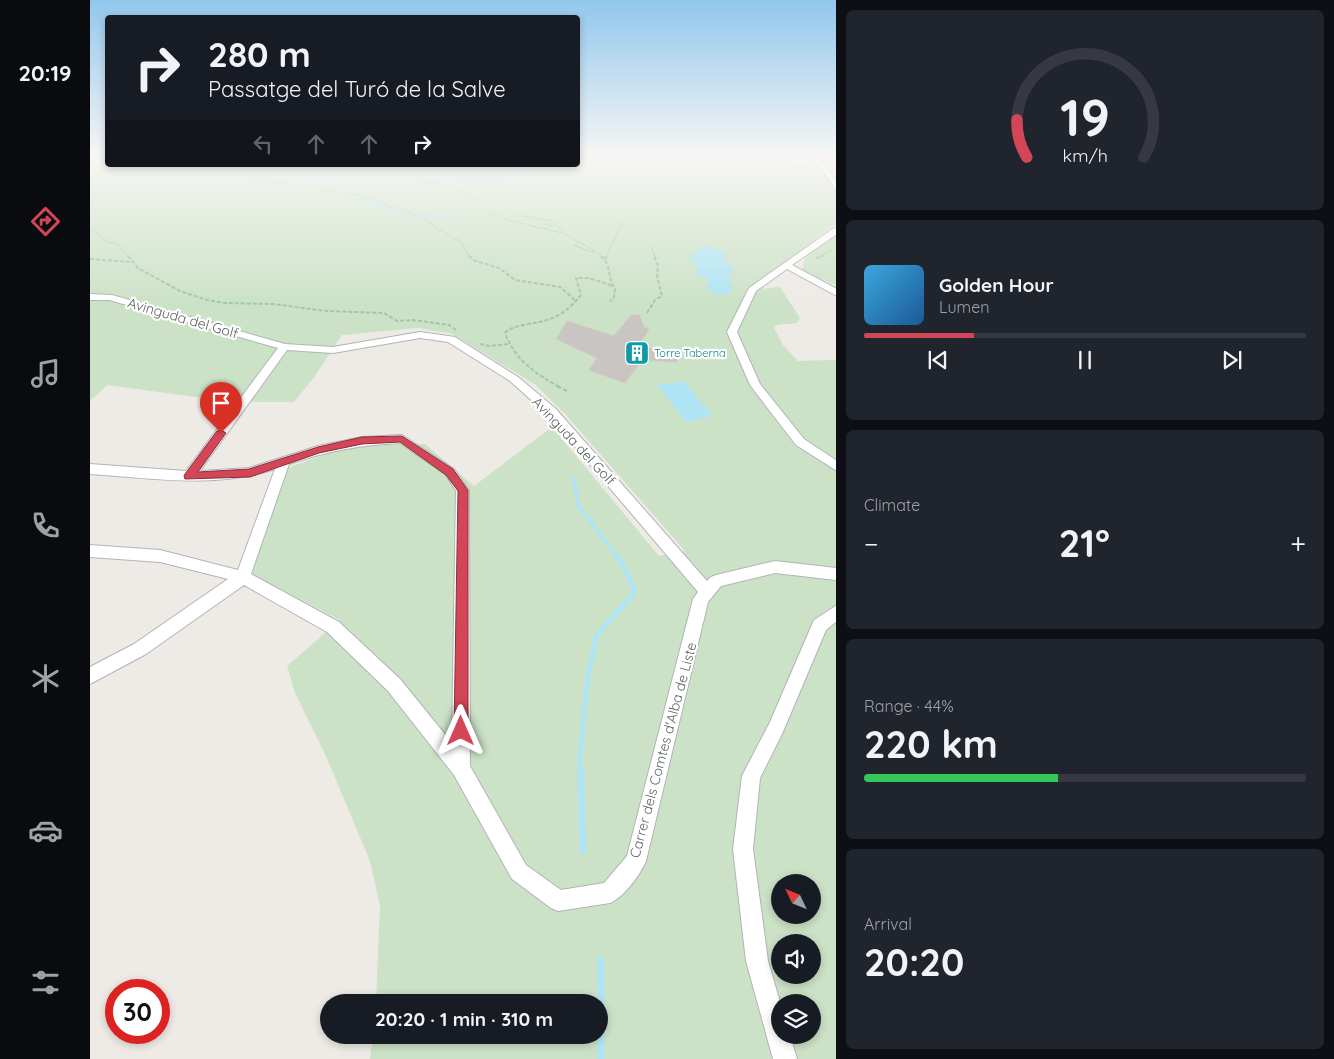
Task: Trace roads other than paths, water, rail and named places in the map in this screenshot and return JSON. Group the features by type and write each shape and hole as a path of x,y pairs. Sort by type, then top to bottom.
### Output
{"street":[{"path":"836,230 752,290 732,332 754,385 800,442 836,467"},
{"path":"785,265 836,293"},
{"name":"Avinguda del Golf","path":"90,297 109,297 284,347 333,350 420,335 451,339 514,379 552,412 707,592"},
{"path":"189,476 284,347"},
{"name":"Carrer dels Comtes d'Alba de Liste","path":"90,469 189,476 250,473 318,450 362,441 402,439 450,472 463,490 461,768 519,872 558,901 610,893 636,860 701,599 707,592"},
{"path":"90,676 140,649 243,577 284,461"},
{"path":"90,551 160,556 243,577 333,627 394,685 461,768"},
{"path":"707,592 716,582 775,567 836,574"},
{"path":"785,1059 757,961 743,849 751,776 776,728 820,625 836,612"}],"water":[{"path":"709,246 723,251 724,260 733,267 729,277 732,289 730,293 718,294 712,292 706,288 710,281 695,272 698,267 689,257 699,248"},
{"path":"683,381 713,416 686,422 657,385"}],"waterway":[{"path":"383,206 397,210"},
{"path":"412,212 451,220"},
{"path":"574,479 578,505 616,555"},
{"path":"581,775 580,757 588,675 597,635 635,592 622,563 615,554"},
{"path":"581,773 583,851"},
{"path":"601,960 601,1059"}],"place":[{"name":"Torre Taberna","path":"637,353"}]}
